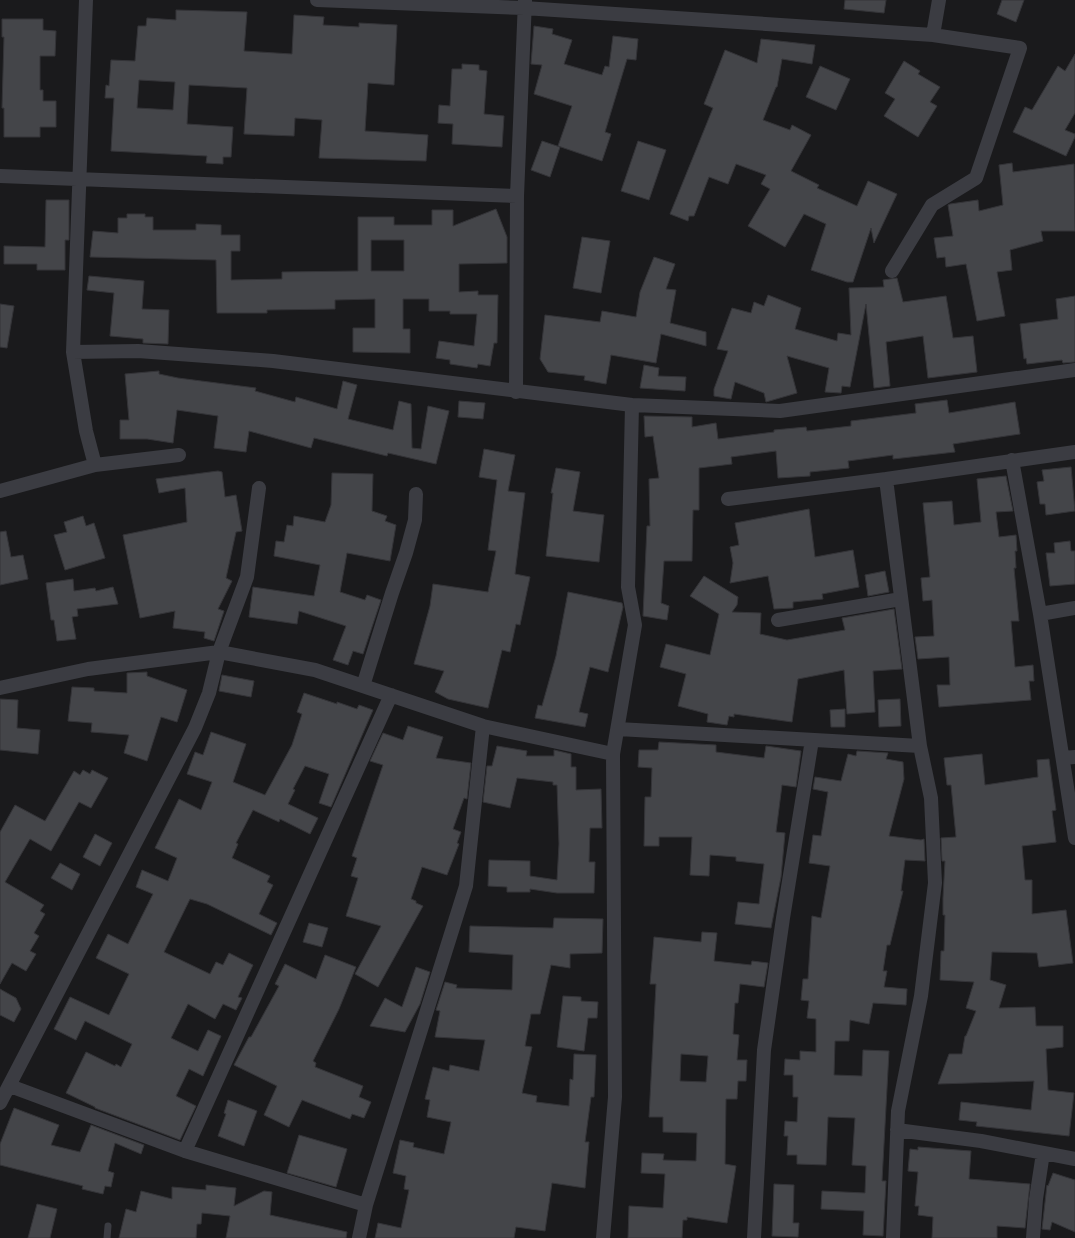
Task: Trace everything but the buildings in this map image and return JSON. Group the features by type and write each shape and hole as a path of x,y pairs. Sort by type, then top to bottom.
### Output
{"street":[{"path":"86,0 78,178 73,352 86,431 96,465"},
{"path":"317,0 524,4 933,35 1020,48 976,178 932,205 892,271"},
{"path":"933,35 939,0"},
{"path":"516,392 517,196 524,4"},
{"path":"0,176 517,196"},
{"path":"73,352 138,351 273,361 516,392 632,405 780,411 1075,370"},
{"path":"603,1238 616,1097 613,754 635,625 628,587 632,405"},
{"path":"728,499 886,479 1075,452"},
{"path":"0,491 96,465 179,455"},
{"path":"1012,460 1040,614 1069,758 1075,838"},
{"path":"886,479 920,746 931,798 935,883 921,996 898,1111 893,1238"},
{"path":"0,1103 195,728 208,693 219,652 247,577 259,488"},
{"path":"363,686 406,553 415,520 416,494"},
{"path":"778,620 901,599"},
{"path":"1040,614 1075,608"},
{"path":"0,688 88,669 219,652 315,670 483,726 613,754"},
{"path":"185,1151 391,695"},
{"path":"359,1238 366,1205 466,886 483,726"},
{"path":"618,729 920,746"},
{"path":"754,1238 764,1050 783,918 812,740"},
{"path":"10,1086 185,1151 366,1205"},
{"path":"897,1130 981,1141 1075,1159"},
{"path":"1033,1238 1036,1199 1043,1153"}],"lane":[{"path":"107,1238 108,1226"}]}
